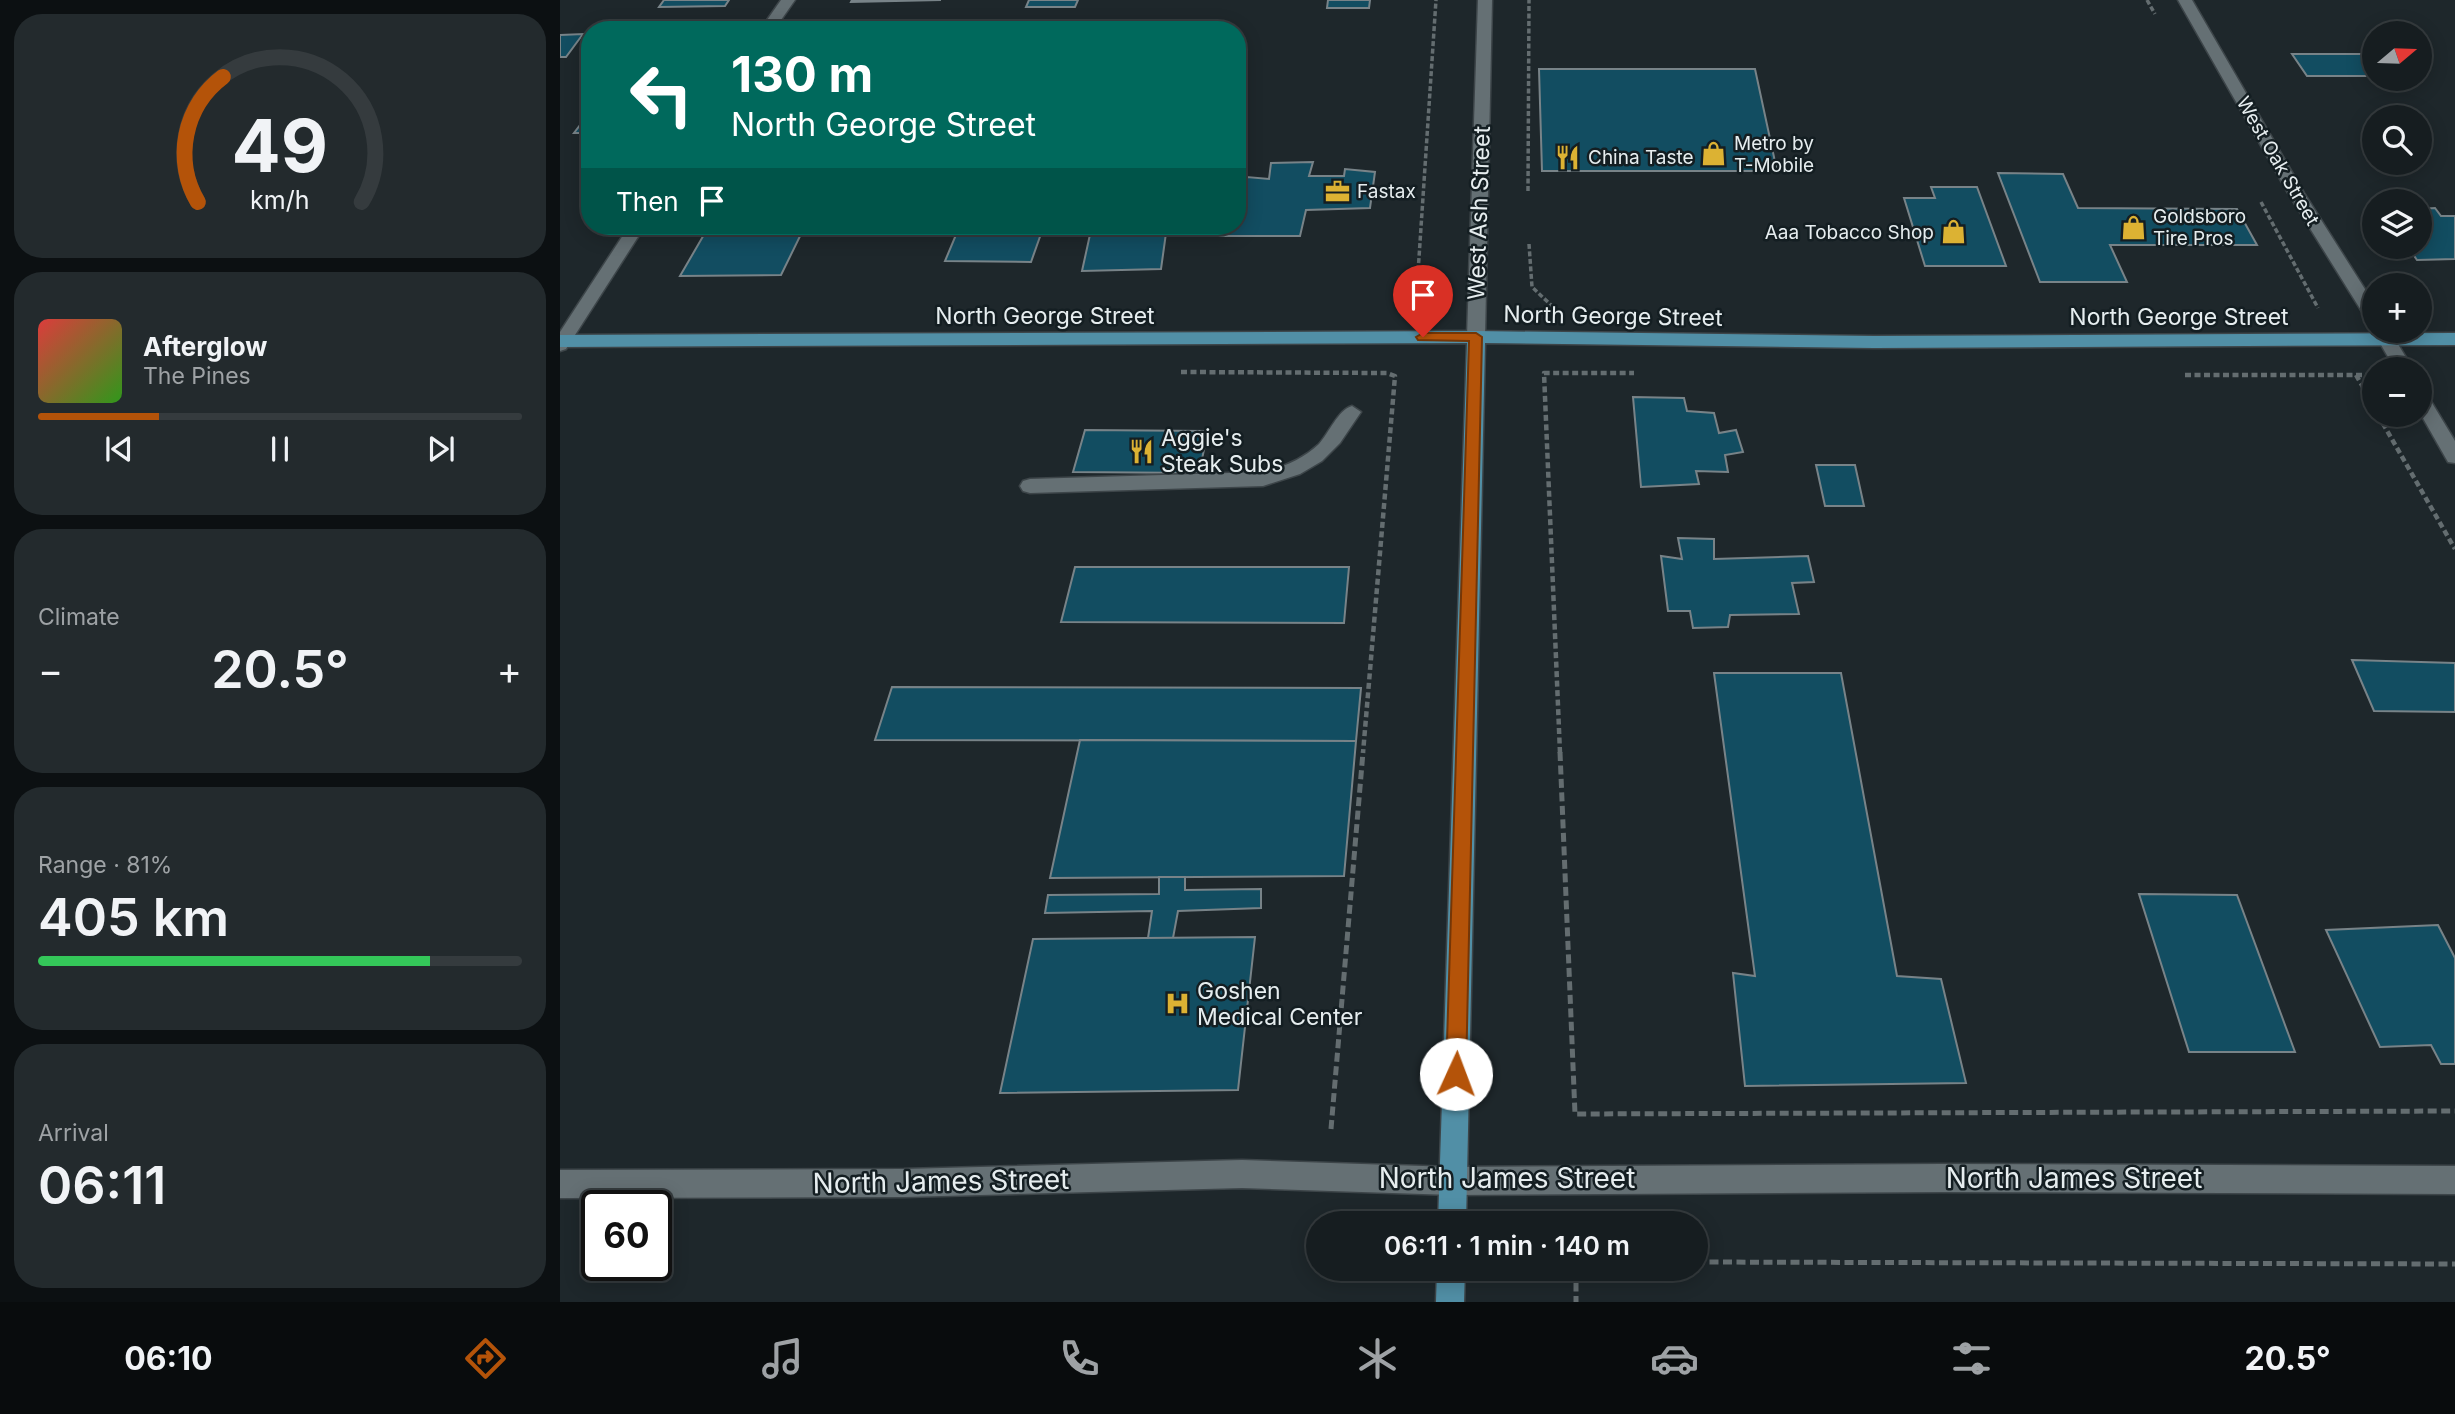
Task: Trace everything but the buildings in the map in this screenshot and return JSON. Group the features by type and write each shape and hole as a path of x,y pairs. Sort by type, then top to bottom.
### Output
{"main road":[{"name":"North George Street","path":"561,342 1476,337 1874,342 2362,335"},
{"name":"West Ash Street","path":"1452,1211 1476,337"},
{"name":"North George Street","path":"2432,338 2455,339"},
{"path":"1450,1302 1451,1281"}],"street":[{"path":"773,21 788,0"},
{"name":"West Ash Street","path":"1476,337 1485,0"},
{"name":"West Oak Street","path":"2185,0 2296,194 2362,298"},
{"path":"561,342 632,235"},
{"path":"1030,486 1263,479 1294,472 1321,453 1338,434 1352,412"},
{"path":"2432,418 2455,457"},
{"name":"North James Street","path":"560,1184 904,1183 1242,1174 1453,1181 1928,1178 2455,1180"}],"path":[{"path":"1394,310 1418,288 1436,0"},
{"path":"1528,191 1529,0"},
{"path":"2147,0 2160,24"},
{"path":"2257,194 2320,312"},
{"path":"1529,244 1532,287 1541,298 1555,307"},
{"path":"2351,365 2362,385"},
{"path":"1545,373 1575,1114 2455,1111"},
{"path":"1331,1129 1395,376"},
{"path":"2385,427 2455,549"},
{"path":"1708,1262 2455,1264"},
{"path":"1576,1281 1576,1302"}],"place":[{"name":"Metro by T-Mobile","path":"1714,154"},
{"name":"China Taste","path":"1568,157"},
{"name":"Fastax","path":"1337,191"},
{"name":"Goldsboro Tire Pros","path":"2133,227"},
{"name":"Aaa Tobacco Shop","path":"1954,232"},
{"name":"Aggie's Steak Subs","path":"1141,451"},
{"name":"Goshen Medical Center","path":"1177,1004"}],"route":[{"path":"1423,337 1476,337 1456,1074"}]}
